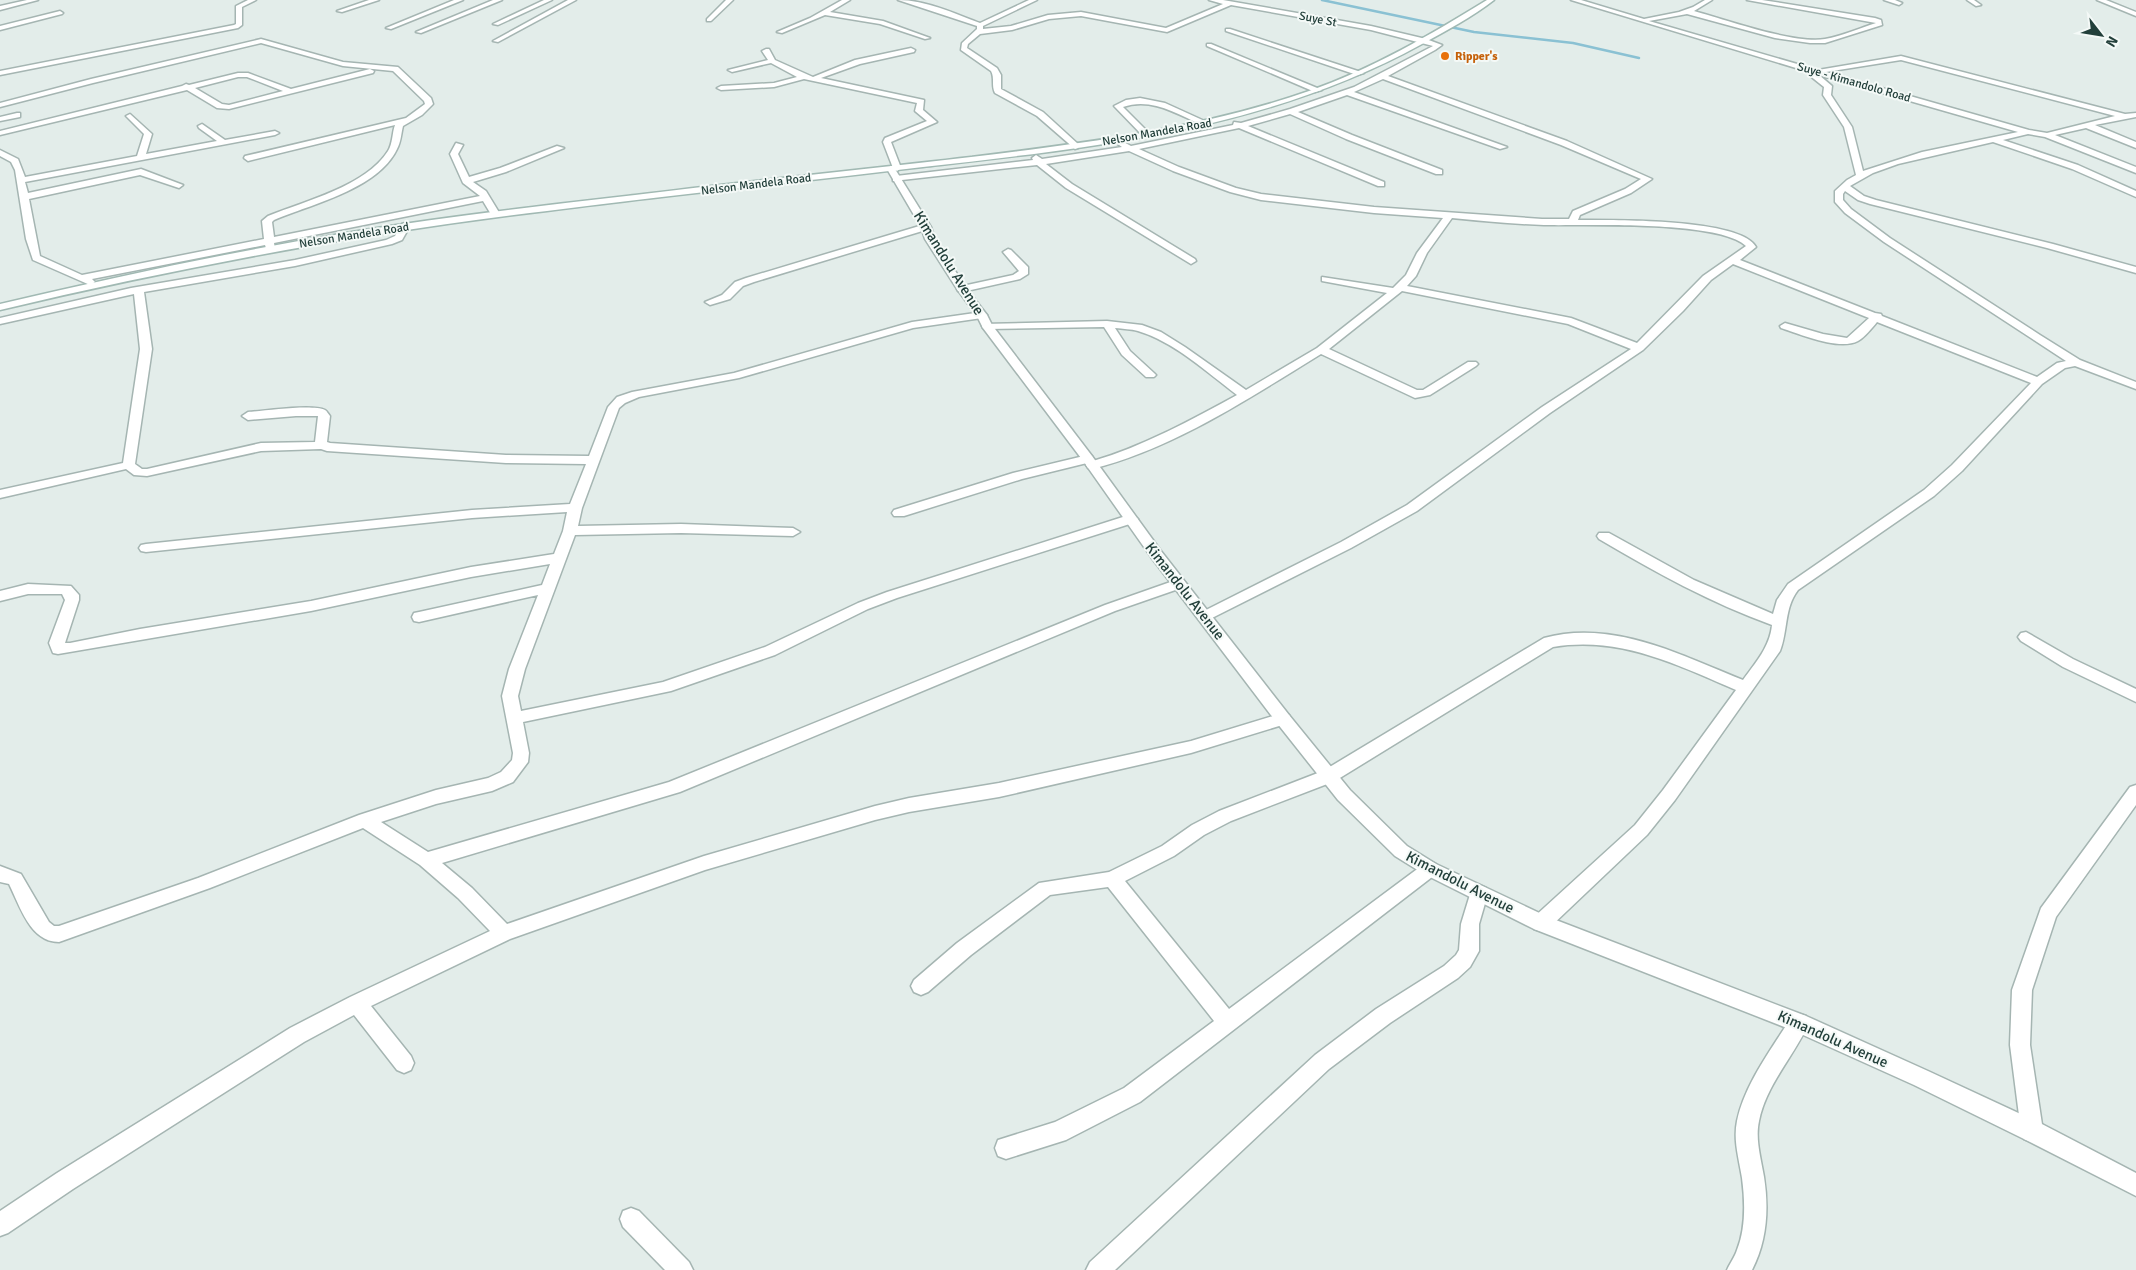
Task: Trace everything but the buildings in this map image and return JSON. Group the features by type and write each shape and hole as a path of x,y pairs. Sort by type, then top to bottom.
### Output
{"street":[{"path":"0,8 35,0"},
{"path":"0,73 236,27 239,25 239,6 253,0"},
{"path":"340,11 376,0"},
{"path":"389,28 460,0"},
{"path":"419,32 499,0"},
{"path":"496,24 548,0"},
{"path":"496,41 573,0"},
{"path":"709,20 730,0"},
{"path":"780,32 825,13 847,0"},
{"path":"901,0 930,7 979,29 1012,28 1048,17 1081,14 1167,30 1231,3"},
{"path":"1034,0 979,29 964,43 963,48 994,70 997,75 996,88 1040,114 1075,146"},
{"name":"Suye St","path":"1212,0 1424,40"},
{"name":"Nelson Mandela Road","path":"0,307 269,245 495,214 895,172 1116,140 1225,119 1318,90 1360,72 1439,32 1491,0"},
{"name":"Suye - Kimandolo Road","path":"1574,0 2028,132 2047,134 2136,114"},
{"path":"1641,19 1689,12 1702,6 1709,0"},
{"path":"1689,12 1774,36 1810,41 1825,41 1880,24 1879,21 1873,19 1750,0"},
{"path":"1815,0 1819,10"},
{"path":"1887,0 1899,3"},
{"path":"1970,0 1978,5"},
{"path":"2100,0 2136,14"},
{"path":"930,7 938,3"},
{"path":"0,28 60,13"},
{"path":"825,13 881,22 927,38"},
{"path":"1228,30 1360,72"},
{"path":"895,172 1040,162 1129,148 1239,125 1290,111 1347,92 1438,45 1424,40"},
{"path":"0,105 91,80 261,41 342,64 399,71 428,100 429,104 423,111 399,125 393,151 382,165 340,191 271,218 267,222 269,245"},
{"path":"1209,45 1318,90"},
{"path":"721,88 774,85 809,78 858,62 911,50"},
{"path":"766,51 772,61 809,78"},
{"path":"1818,72 1901,58 2124,116"},
{"path":"732,70 772,61"},
{"path":"186,86 225,107 384,68"},
{"path":"1805,68 1828,86 1827,95 1848,127 1860,175"},
{"path":"0,133 186,86 242,74 290,91"},
{"path":"1381,76 1564,143 1648,179 1628,191 1576,213 1572,223"},
{"name":"Kimandolu Avenue","path":"809,78 921,102 919,111 933,122 887,142 895,172 926,227 930,239 962,289 1130,519 1283,719 1344,795 1401,851 1430,869 1541,922 1799,1023 2032,1131 2136,1185"},
{"path":"1347,92 1503,148"},
{"path":"1148,134 1118,106 1141,100 1154,101 1205,123"},
{"path":"1290,111 1439,172"},
{"path":"0,119 17,115"},
{"path":"130,116 148,134 141,157"},
{"path":"1225,119 1381,184"},
{"path":"248,158 407,120"},
{"path":"2087,125 2136,145"},
{"path":"202,126 223,142"},
{"path":"2028,132 1913,158 1860,175 1844,186 1838,193 1838,200 1848,211 1887,240 2076,362 2136,386"},
{"path":"20,180 275,133"},
{"path":"2047,134 2136,170"},
{"path":"1116,140 1129,148 1176,169 1249,195 1374,210 1572,223 1647,223 1707,229 1738,237 1751,247 1748,251 1707,278 1680,309 1639,348 1546,410 1412,508 1346,546 1205,616"},
{"path":"1996,140 2075,167 2136,194"},
{"path":"459,144 454,154 466,181 483,193 495,214"},
{"path":"466,181 504,170 560,148"},
{"path":"1031,152 1051,172 1129,224 1191,261"},
{"path":"0,153 15,162 19,170 36,258 97,285"},
{"path":"23,197 141,172 179,185"},
{"path":"1844,186 1861,198 1873,202 2050,246 2136,270"},
{"path":"80,278 269,245 486,198"},
{"path":"900,514 1018,476 1124,456 1186,428 1321,350 1398,290 1411,276 1422,253 1450,215"},
{"path":"0,321 139,290 295,263 389,242 399,238 405,226"},
{"path":"710,302 726,297 739,284 750,280 926,227"},
{"path":"962,289 1021,274 1024,269 1008,252"},
{"path":"1732,260 2038,382"},
{"path":"1326,279 1571,321 1639,348"},
{"path":"128,465 146,348 139,290"},
{"path":"1786,326 1835,340 1848,341 1853,339 1876,316"},
{"path":"0,874 14,879 42,928 51,934 59,934 204,883 364,820 436,797 492,784 507,777 520,762 521,753 510,696 515,678 570,531 575,508 614,407 629,396 723,379 912,325 985,320 1127,324 1157,334 1244,394"},
{"path":"1107,324 1126,353 1150,375"},
{"path":"1321,350 1415,394 1426,393 1472,364"},
{"path":"1541,922 1641,830 1668,796 1744,687 1772,651 1778,637 1780,607 1784,597 1793,587 1930,493 1958,468 2038,382 2061,365 2076,362"},
{"path":"248,416 309,412 322,413 324,416 321,443 324,445"},
{"path":"128,465 135,472 142,474 261,447 324,445 506,459 594,460"},
{"path":"0,494 128,465"},
{"path":"146,548 472,514 575,508"},
{"path":"513,718 666,687 770,651 863,606 892,595 1130,519"},
{"path":"570,531 636,528 717,528 793,532"},
{"path":"1604,536 1707,594 1741,609 1779,622"},
{"path":"0,596 28,589 66,589 72,595 72,600 56,643 58,649 311,606 471,572 559,558"},
{"path":"426,860 674,787 1051,632 1180,584"},
{"path":"419,617 548,588"},
{"path":"2026,637 2068,662 2136,696"},
{"path":"921,986 964,948 1046,888 1112,879 1168,851 1198,830 1225,816 1329,776 1549,642 1564,638 1599,638 1626,644 1664,656 1744,687"},
{"path":"0,1225 65,1181 297,1036 357,1003 504,933 704,863 875,813 909,805 999,790 1191,747 1283,719"},
{"path":"2032,1131 2020,1045 2022,990 2048,914 2136,792"},
{"path":"364,820 426,860 465,893 504,933"},
{"path":"1006,1148 1058,1132 1132,1095 1430,869"},
{"path":"1112,879 1228,1023"},
{"path":"1098,1270 1322,1062 1383,1016 1451,972 1463,961 1469,951 1470,924 1479,893"},
{"path":"357,1003 404,1063"},
{"path":"1739,1270 1750,1246 1754,1221 1755,1198 1747,1145 1749,1118 1773,1066 1799,1023"},
{"path":"631,1219 681,1270"}],"waterway":[{"path":"1322,0 1474,32 1573,43 1639,58"}],"place":[{"name":"Ripper's","path":"1445,56"}]}
